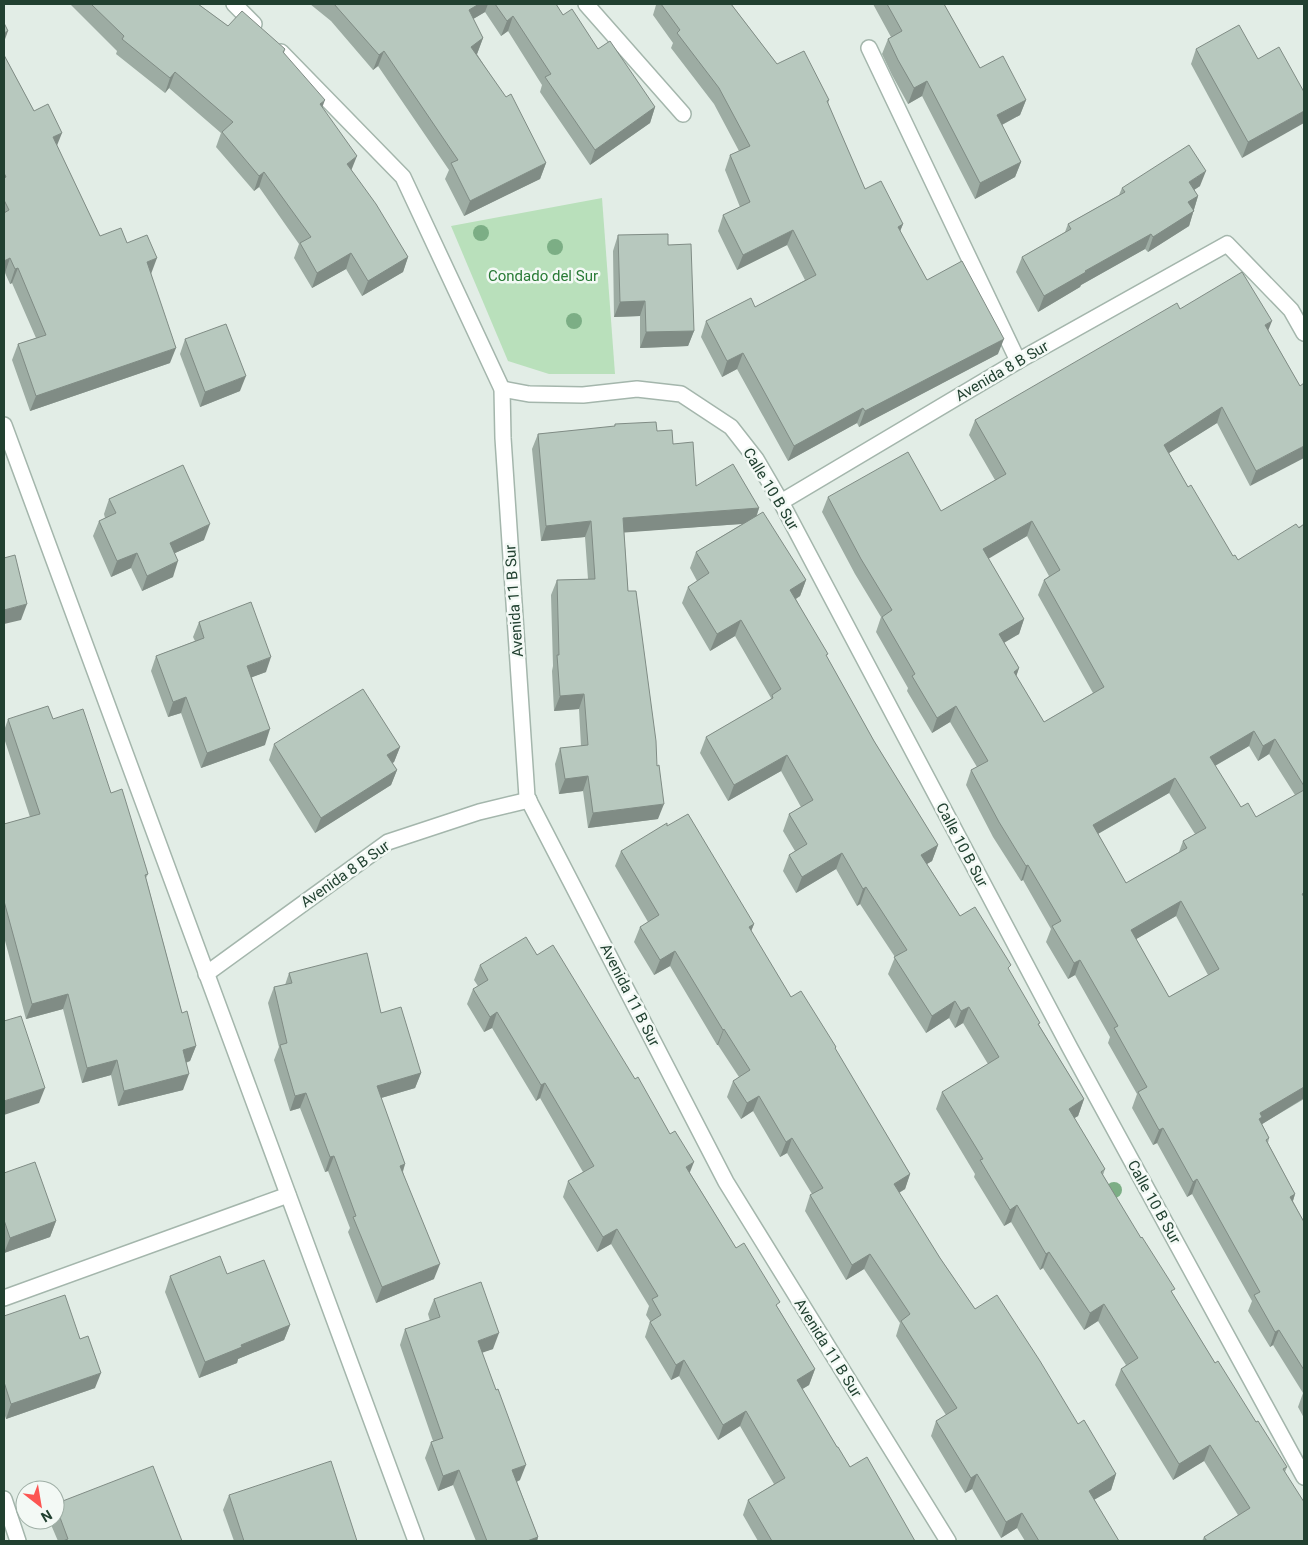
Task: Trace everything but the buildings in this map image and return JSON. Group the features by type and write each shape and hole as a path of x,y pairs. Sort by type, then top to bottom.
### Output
{"street":[{"path":"234,4 403,177 502,389"},
{"path":"586,4 683,114"},
{"path":"869,48 1018,361"},
{"name":"Avenida 8 B Sur","path":"781,502 1018,361 1227,244 1291,310 1304,333"},
{"name":"Calle 10 B Sur","path":"502,389 529,394 583,395 637,389 681,394 731,426 756,459 781,502 1065,1039 1304,1477"},
{"name":"Avenida 11 B Sur","path":"502,389 504,458 527,796 726,1182 948,1541"},
{"path":"4,425 416,1541"},
{"name":"Avenida 8 B Sur","path":"206,974 388,842 479,812 530,800"},
{"path":"4,1298 288,1195"},
{"path":"4,1499 18,1541"}],"green space":[{"name":"Condado del Sur","path":"602,198 615,374 549,374 508,361 451,226"}]}
